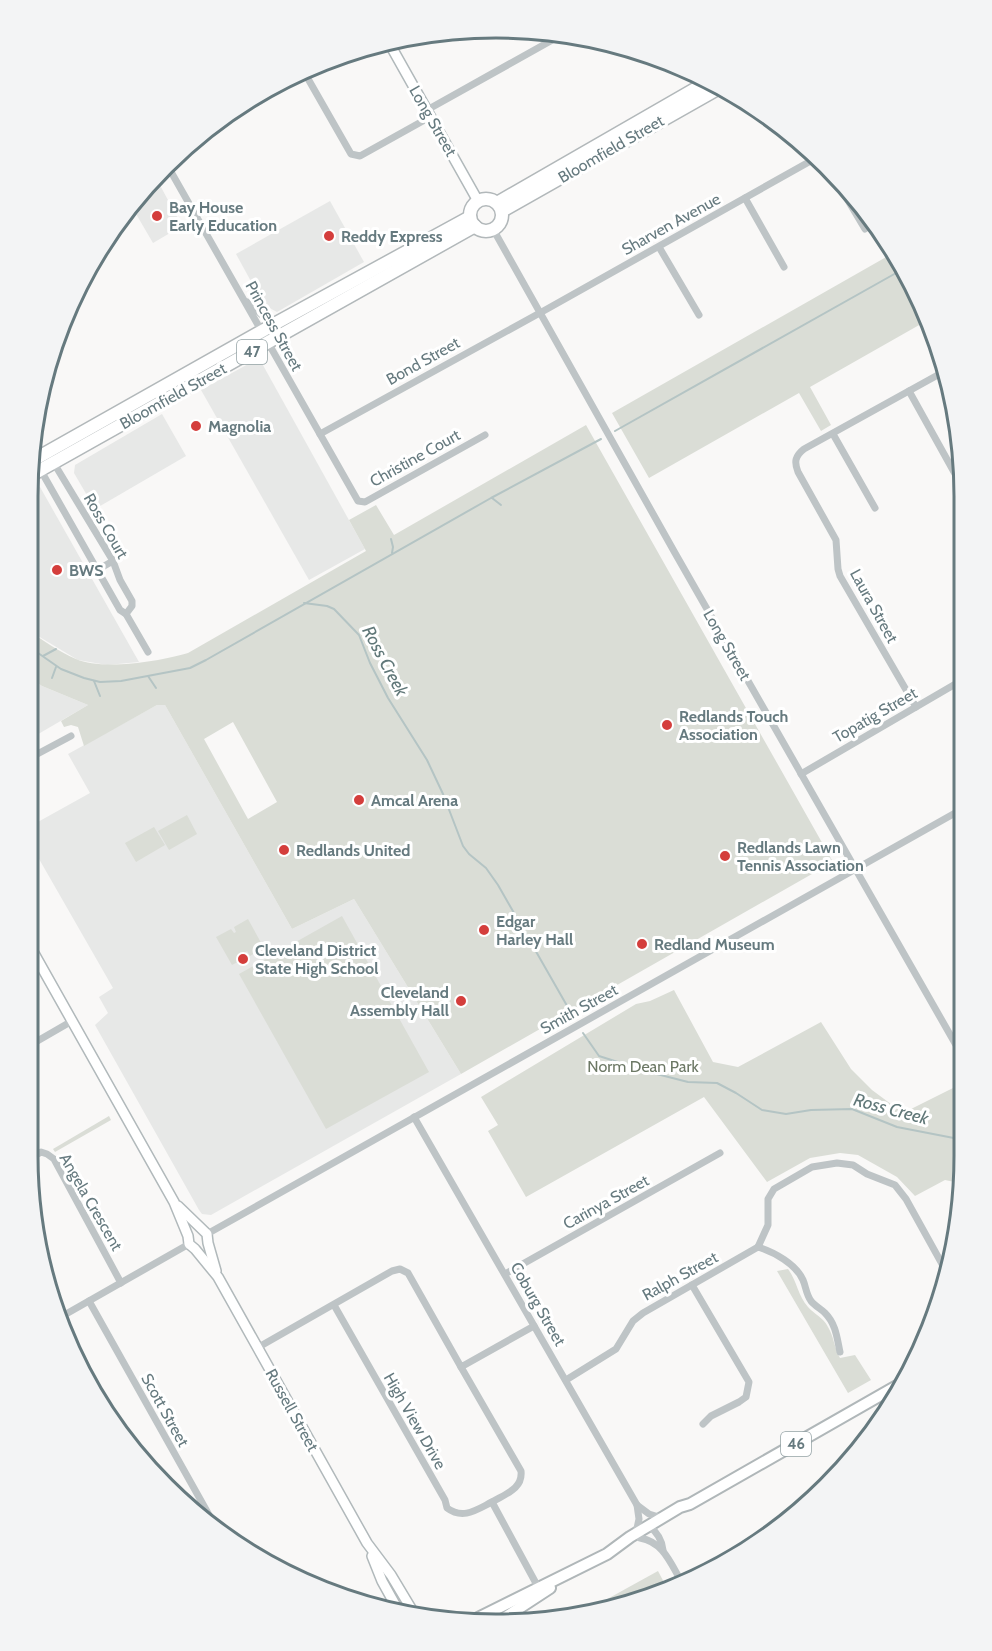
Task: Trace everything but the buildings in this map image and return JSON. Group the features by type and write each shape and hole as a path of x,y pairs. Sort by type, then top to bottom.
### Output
{"highway":[{"name":"Bloomfield Street","path":"499,207 701,86"},
{"name":"Bloomfield Street","path":"499,207 712,92"},
{"path":"488,199 499,207 501,222 493,229 484,231 472,222 472,208 478,201 488,199"},
{"name":"Bloomfield Street","path":"265,337 278,322 472,222"},
{"name":"Bloomfield Street","path":"38,462 50,458 472,222"}],"main road":[{"name":"Long Street","path":"393,49 478,201"},
{"name":"Russell Street","path":"38,961 174,1202 191,1243 218,1277 367,1543 391,1575 409,1605"},
{"name":"Russell Street","path":"174,1202 205,1235 218,1277"},
{"path":"194,1229 205,1235 202,1249 191,1243 194,1229"},
{"name":"46","path":"651,1528 680,1507 690,1504 889,1390"},
{"name":"46","path":"511,1614 574,1572 684,1511 690,1504"},
{"name":"Russell Street","path":"367,1543 382,1581 394,1602"},
{"name":"46","path":"486,1614 538,1587 574,1572"}],"street":[{"path":"308,78 351,154 360,156 552,41"},
{"name":"Sharven Avenue","path":"540,313 809,162"},
{"name":"Princess Street","path":"171,173 358,501"},
{"path":"745,198 784,267"},
{"path":"850,205 864,229"},
{"name":"Long Street","path":"493,229 954,1042"},
{"path":"659,246 699,315"},
{"path":"243,298 263,316 278,322"},
{"name":"Bond Street","path":"320,434 540,313"},
{"name":"Laura Street","path":"916,707 840,576 836,540 795,465 795,458 799,453 938,375"},
{"path":"909,391 954,472"},
{"path":"833,434 875,508"},
{"name":"Christine Court","path":"358,501 365,502 485,435"},
{"name":"Ross Court","path":"50,458 113,561 120,580 132,601 132,606 126,614"},
{"name":"Ross Court","path":"38,471 120,610 126,614 148,652"},
{"path":"98,570 113,561"},
{"name":"Topatig Street","path":"801,774 954,686"},
{"path":"38,754 71,736"},
{"name":"Smith Street","path":"205,1235 954,814"},
{"path":"38,1041 72,1021"},
{"name":"Coburg Street","path":"414,1117 637,1505"},
{"name":"Angela Crescent","path":"38,1153 47,1154 54,1159 121,1283"},
{"name":"Carinya Street","path":"505,1274 720,1153"},
{"path":"840,1352 835,1329 825,1313 813,1304 806,1293 802,1278 792,1266 768,1250 758,1247 768,1226 768,1199 774,1189 812,1167 837,1163 853,1165 867,1174 895,1185 906,1199 942,1263"},
{"path":"66,1314 191,1243"},
{"name":"Ralph Street","path":"566,1380 616,1349 633,1321 642,1313 758,1247"},
{"name":"High View Drive","path":"257,1348 392,1270 400,1269 408,1273 521,1471 522,1478 518,1486 466,1515 459,1515 447,1508 445,1500 334,1305"},
{"path":"692,1285 749,1382 746,1397 711,1416 703,1424"},
{"name":"Scott Street","path":"89,1301 206,1510"},
{"path":"461,1367 534,1326"},
{"path":"492,1502 538,1587"},
{"path":"637,1505 649,1514 662,1518"},
{"path":"637,1505 638,1536 655,1542 663,1550 678,1576"},
{"path":"651,1528 662,1543 663,1550"}],"shaded area":[{"name":"Bay House Early Education","path":"160,185 182,226 153,243 135,213"},
{"path":"330,201 364,262 277,312 264,305 236,254"},
{"path":"259,358 365,549 309,580 201,390"},
{"path":"162,414 186,456 95,509 74,473 75,465"},
{"path":"38,486 139,662 107,665 78,660 38,636"},
{"path":"38,683 88,705 38,734"},
{"name":"Cleveland District State High School","path":"157,705 165,705 292,929 354,899 461,1074 211,1215 202,1214 95,1025 108,1013 99,997 113,988 38,857 38,822 90,793 68,754"}],"green space":[{"path":"887,257 921,324 810,387 831,425 821,431 799,393 649,478 612,413"},
{"path":"586,425 833,862 461,1074 354,899 292,929 165,705 157,705 84,746 78,727 71,725 64,727 61,721 88,705 38,683 38,637 64,653 87,663 132,664 188,653 366,551 349,520 376,505 394,535","holes":["233,722 277,802 248,819 204,739"]},
{"path":"187,815 197,834 169,850 158,831"},
{"path":"154,827 165,845 136,862 125,843"},
{"path":"342,916 429,1072 326,1129 239,974"},
{"path":"248,919 264,948 250,956 247,951 245,953 247,957 232,965 216,937 231,929 234,933 236,932 234,927"},
{"name":"Norm Dean Park","path":"674,990 713,1062 738,1067 821,1022 851,1069 872,1090 903,1113 954,1088 954,1182 945,1180 915,1196 897,1177 858,1155 840,1153 810,1158 767,1182 704,1097 526,1197 488,1131 498,1125 481,1097 636,1004 650,1001"},
{"path":"109,1116 111,1120 55,1152 53,1149"},
{"path":"788,1269 805,1303 828,1327 840,1358 855,1355 871,1380 848,1393 777,1271"},
{"path":"658,1571 664,1582 615,1598 605,1600"}],"waterway":[{"path":"615,431 896,273"},
{"path":"38,653 61,669 100,682 121,681 190,668 491,498 601,439"},
{"path":"492,498 501,505"},
{"path":"391,539 392,553"},
{"name":"Ross Creek","path":"304,603 334,609 359,635 388,698 427,760 463,846 486,868 498,885 574,1018"},
{"path":"43,656 56,649"},
{"path":"52,678 56,667"},
{"path":"148,676 156,688"},
{"path":"94,681 100,696"},
{"name":"Ross Creek","path":"583,1033 599,1056 688,1082 717,1083 762,1110 786,1114 811,1110 852,1109 897,1127 954,1138"}],"place":[{"name":"Bay House Early Education","path":"157,216"},
{"name":"Reddy Express","path":"329,236"},
{"name":"Magnolia","path":"196,426"},
{"name":"BWS","path":"57,570"},
{"name":"Redlands Touch Association","path":"667,725"},
{"name":"Amcal Arena","path":"359,800"},
{"name":"Redlands United","path":"284,850"},
{"name":"Redlands Lawn Tennis Association","path":"725,856"},
{"name":"Edgar Harley Hall","path":"484,930"},
{"name":"Redland Museum","path":"642,944"},
{"name":"Cleveland District State High School","path":"243,959"},
{"name":"Cleveland Assembly Hall","path":"461,1001"}]}
